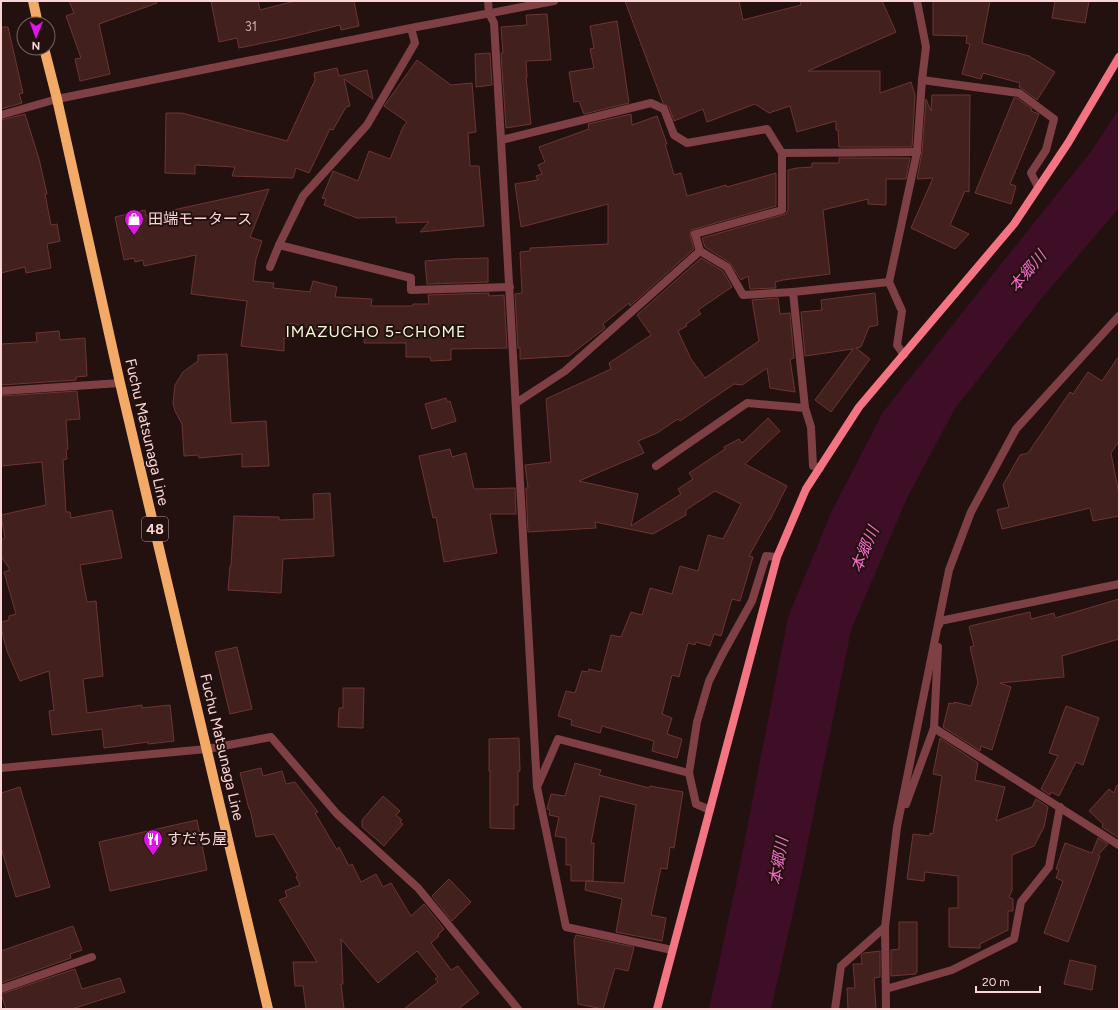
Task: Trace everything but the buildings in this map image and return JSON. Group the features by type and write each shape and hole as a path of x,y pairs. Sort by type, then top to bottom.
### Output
{"main road":[{"path":"33,1 36,16"},
{"name":"Fuchu Matsunaga Line","path":"46,56 57,99 120,383 268,1009"}],"street":[{"path":"488,1 489,13 494,23 537,787 566,927 672,950"},
{"path":"1,115 57,99 554,1"},
{"path":"904,355 897,345 902,311 890,282 917,152 926,47 917,1"},
{"path":"270,267 303,196 367,125 414,43 411,28"},
{"path":"657,1009 777,557 806,489 859,407 1014,224 1068,143 1119,57"},
{"path":"922,80 1019,93 1054,119 1046,150 1030,173 1038,187"},
{"path":"501,140 651,103 664,109 674,135 687,143 766,129 782,153 782,210 695,234 700,251 727,267 743,295 794,292 890,282"},
{"path":"782,153 917,152"},
{"path":"279,245 411,278 411,290 510,287"},
{"path":"516,403 565,371 700,251"},
{"path":"794,292 805,408 811,427 813,466 820,468"},
{"path":"886,1009 885,928 897,827 940,621 949,570 971,512 1016,429 1119,316"},
{"path":"1,391 120,383"},
{"path":"656,466 747,403 805,408"},
{"path":"710,810 696,804 689,773 697,722 709,681 722,654 752,601 766,556 777,557"},
{"path":"940,621 1119,584"},
{"path":"897,827 934,728 940,621"},
{"path":"934,728 1119,845"},
{"path":"1,768 207,749 271,737 337,814 418,888 518,1009"},
{"path":"537,787 558,739 689,773"},
{"path":"886,989 952,970 1014,939 1021,902 1049,867 1060,807"},
{"path":"835,1009 841,966 885,928"},
{"path":"1,989 92,957"}],"water":[{"name":"本郷川","path":"1119,109 1119,208 1041,299 954,410 907,498 851,630 799,886 771,1009 709,1009 739,870 788,617 831,513 883,412 1093,149"}],"place":[{"name":"田端モータース","path":"134,236"},
{"name":"すだち屋","path":"153,856"}],"district":[{"name":"IMAZUCHO 5-CHOME","path":"376,331"}]}
